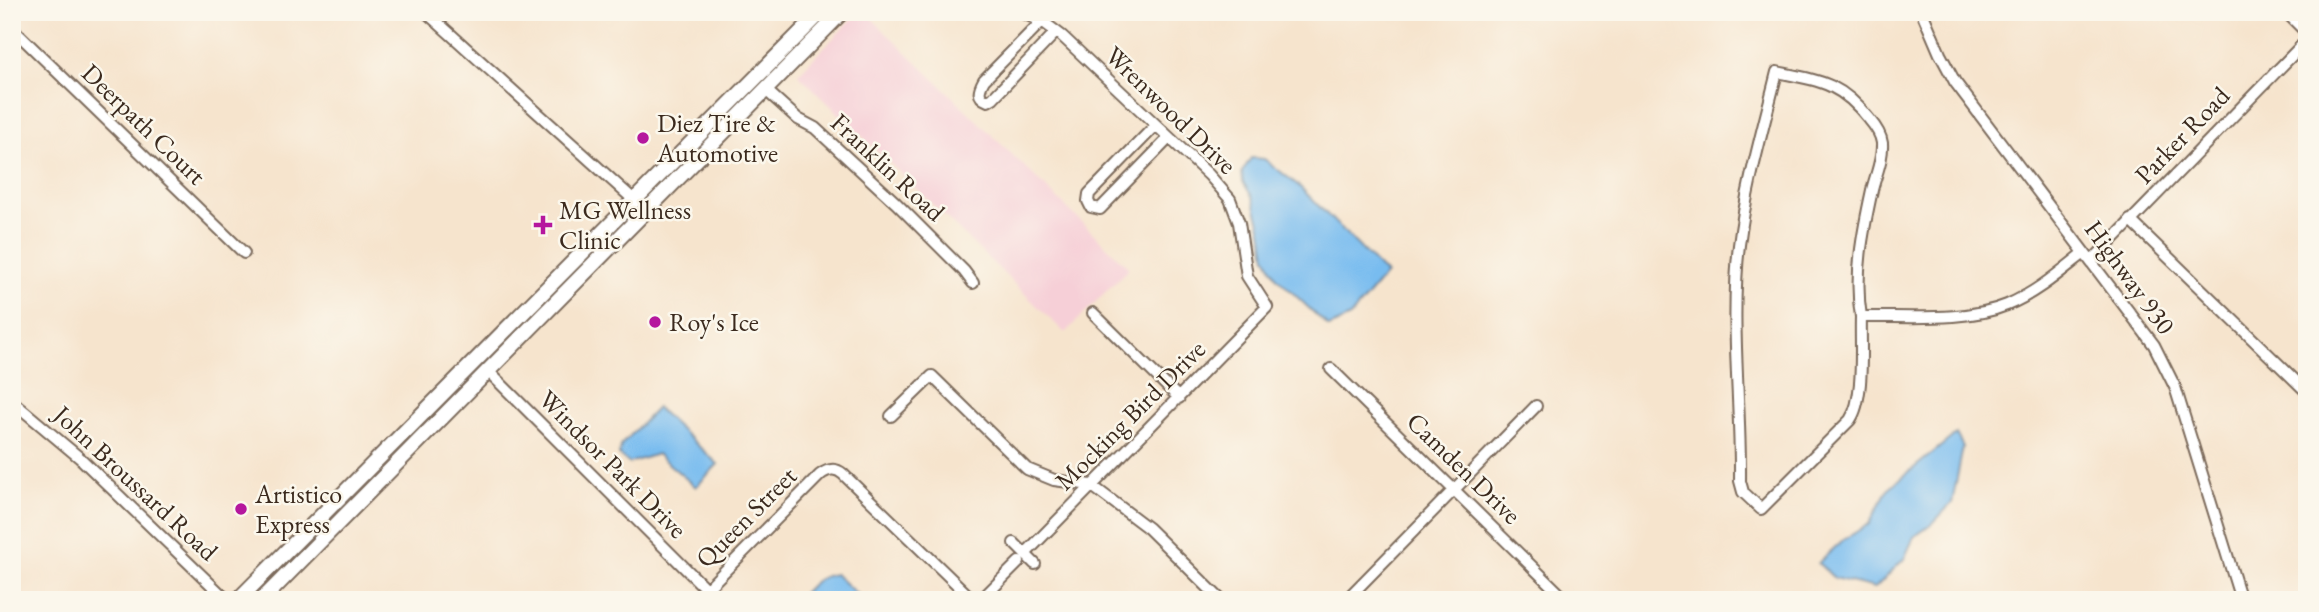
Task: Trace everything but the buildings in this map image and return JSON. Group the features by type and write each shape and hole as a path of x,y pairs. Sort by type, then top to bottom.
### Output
{"main road":[{"path":"742,115 755,91 804,36 821,12"},
{"path":"238,600 634,200 832,12"},
{"path":"262,600 842,12"},
{"path":"606,251 611,235 635,209 634,200"},
{"path":"509,349 514,331 531,314 541,296"}],"street":[{"path":"426,12 634,200"},
{"name":"Wrenwood Drive","path":"1020,12 1042,21 1056,32 1209,175 1230,199 1239,223 1247,276 1267,307"},
{"name":"Highway 930","path":"1922,12 1955,82 2154,345 2175,387 2241,600"},
{"path":"2286,12 2307,33"},
{"path":"1042,21 984,80 979,88 979,95 983,99 988,101 993,98 1056,32"},
{"name":"Deerpath Court","path":"12,29 244,253"},
{"name":"Parker Road","path":"1861,317 1973,313 2005,306 2037,289 2087,257 2130,220 2307,40"},
{"path":"1777,72 1841,90 1856,102 1881,139 1881,156 1860,258 1861,317 1860,393 1857,408 1850,420 1761,509 1743,492 1740,481 1736,302 1743,221 1777,72"},
{"name":"Franklin Road","path":"767,91 797,119 815,128 856,165 973,283"},
{"path":"1155,126 1089,194 1091,207 1100,209 1168,139"},
{"path":"2130,220 2307,391"},
{"name":"Mocking Bird Drive","path":"981,600 1267,307"},
{"path":"1093,313 1179,398"},
{"name":"Camden Drive","path":"1331,369 1566,600"},
{"name":"Windsor Park Drive","path":"488,371 706,589"},
{"path":"891,416 932,376 1027,469 1054,480 1091,485 1149,528 1221,600"},
{"name":"John Broussard Road","path":"12,401 80,458 227,600"},
{"path":"1346,600 1536,406"},
{"name":"Queen Street","path":"696,600 820,475 830,469 843,474 973,600"},
{"path":"1014,543 1022,558 1035,564"}],"shaded area":[{"path":"859,12 865,12 1129,268 1065,333 798,74"}],"water":[{"path":"1251,158 1264,159 1299,186 1386,274 1350,317 1329,327 1277,278 1266,257 1253,198 1243,182 1242,172"},
{"path":"657,408 718,464 696,487 657,454 629,463 619,455 621,445"},
{"path":"1956,434 1963,447 1952,503 1932,524 1914,537 1904,559 1875,588 1834,578 1818,563 1843,540 1869,524 1888,489"},
{"path":"835,574 863,600 797,600 818,580"}],"place":[{"name":"Diez Tire & Automotive","path":"643,138"},
{"name":"MG Wellness Clinic","path":"543,225"},
{"name":"Roy's Ice","path":"655,322"},
{"name":"Artistico Express","path":"241,509"}]}
